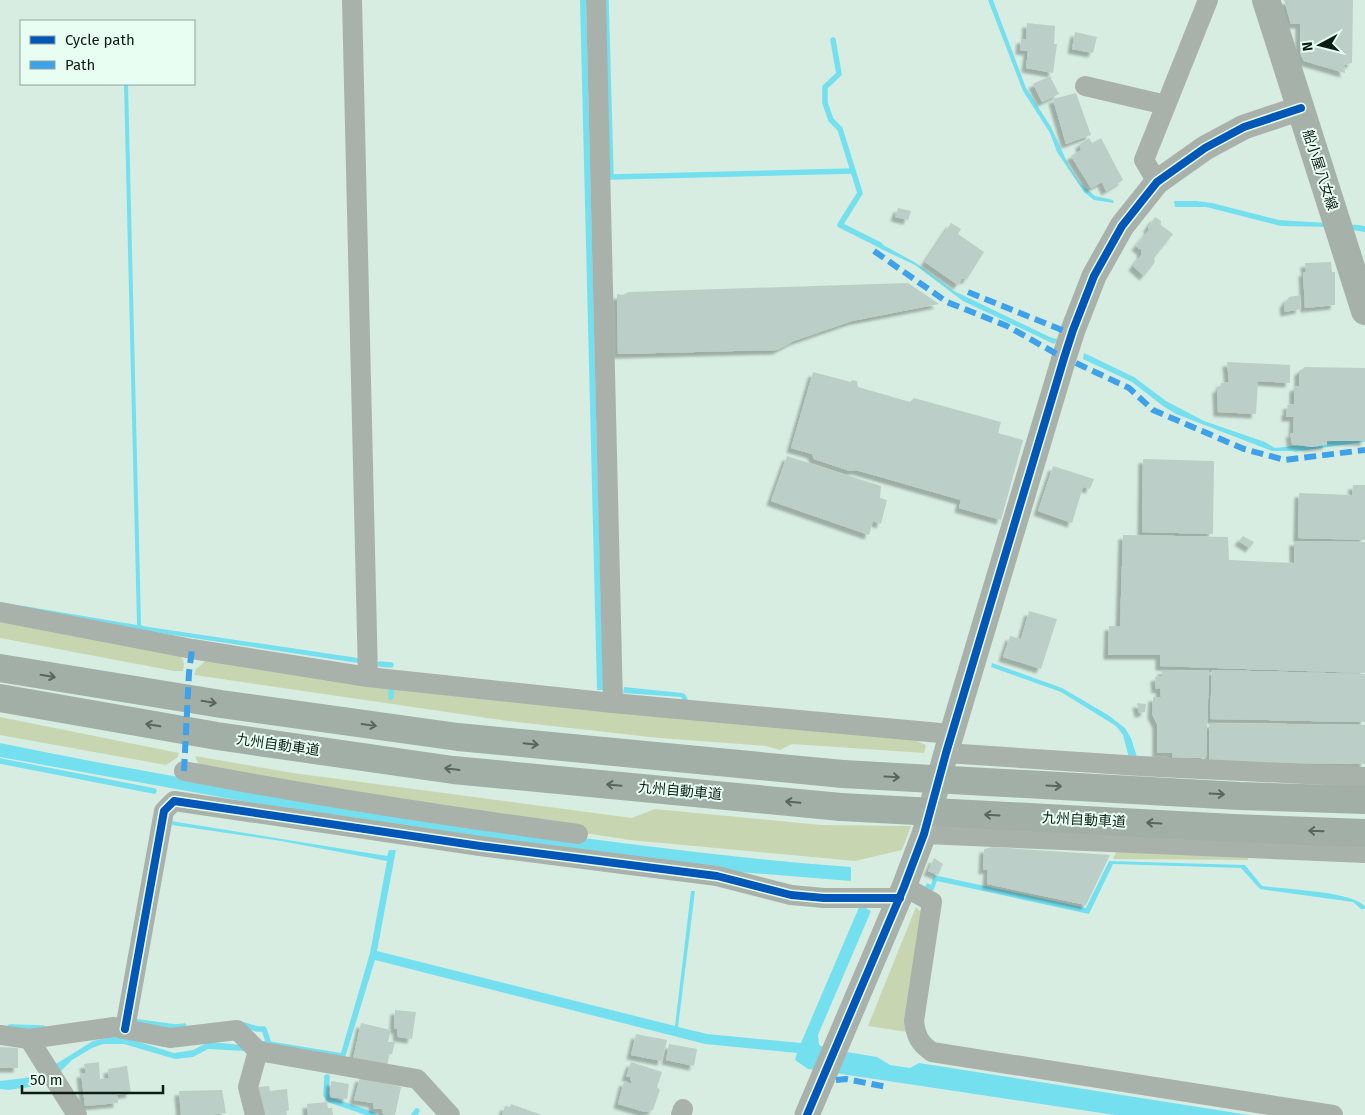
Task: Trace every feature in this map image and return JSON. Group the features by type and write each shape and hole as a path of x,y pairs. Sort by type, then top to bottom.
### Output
{"highway":[{"path":"0,668 221,704 458,737 843,774 1240,796 1365,800"},
{"name":"九州自動車道","path":"0,698 217,736 452,770 841,806 1365,833"}],"main road":[{"name":"船小屋八女線","path":"1266,0 1365,311"}],"street":[{"path":"352,0 368,677"},
{"path":"596,0 613,703"},
{"path":"1156,182 1144,160 1208,0"},
{"path":"1085,86 1166,105"},
{"path":"807,1115 836,1046 907,895 949,744 1073,330 1094,276 1122,226 1156,182 1205,148 1244,127 1301,108"},
{"path":"0,612 192,650 368,677 613,703 1140,766 1365,776"},
{"path":"184,771 444,816 578,834"},
{"path":"125,1029 164,811 174,801 480,846 717,876 791,895 824,898 907,895 932,902 914,1021 916,1037 923,1046 932,1052 1333,1115"},
{"path":"924,834 1365,853"},
{"path":"0,1034 29,1039 114,1026 170,1038 237,1030 258,1051 417,1079 450,1115"},
{"path":"29,1039 77,1115"},
{"path":"255,1115 248,1087 258,1051"}],"green space":[{"path":"0,622 179,652 184,663 183,671 174,671 0,638"},
{"path":"209,658 905,736 926,745 924,753 792,744 780,750 766,746 659,738 508,721 194,675 196,669"},
{"path":"0,717 179,753 177,758 166,765 0,735"},
{"path":"195,756 293,773 632,818 655,809 821,825 911,826 902,850 855,861 630,840 449,812 209,770 198,763"},
{"path":"1119,846 1249,850 1248,860 1113,859"},
{"path":"916,907 922,913 907,1032 868,1026"}],"water":[{"path":"580,0 586,0 603,690 597,690"},
{"path":"988,0 993,0 1026,88 1051,127 1069,166 1081,184 1095,196 1113,200 1114,203 1094,200 1084,192 1057,152 1050,133 1023,91"},
{"path":"124,85 128,85 141,624 142,626 358,658 358,663 140,630 0,606 0,602 137,625"},
{"path":"1174,201 1212,203 1279,220 1359,225 1365,226 1365,232 1332,227 1281,226 1206,207 1175,207"},
{"path":"876,241 916,263 954,291 1052,338 1058,339 1054,344 963,301 915,265 881,249 874,242"},
{"path":"1084,353 1134,377 1166,401 1204,421 1265,442 1275,448 1301,447 1301,451 1272,451 1176,414 1132,382 1083,359"},
{"path":"992,663 1062,688 1108,715 1125,728 1131,738 1137,757 1129,758 1123,735 1116,726 1061,692 991,667"},
{"path":"624,687 682,693 685,694 689,702 685,704 681,697 623,693"},
{"path":"0,743 208,782 579,838 851,867 851,881 715,870 287,809 0,757"},
{"path":"171,821 387,856 389,850 396,850 377,951 675,1026 691,891 695,891 678,1027 707,1034 801,1043 860,905 871,911 818,1035 819,1045 829,1049 877,1057 890,1065 910,1068 919,1063 1249,1115 1115,1115 808,1069 795,1060 797,1053 705,1044 375,960 344,1061 262,1046 244,1051 208,1049 193,1057 175,1059 124,1044 103,1044 72,1060 60,1072 37,1086 8,1090 0,1089 0,1081 32,1077 93,1041 111,1037 126,1038 174,1053 193,1050 209,1042 243,1045 268,1041 341,1053 370,953 387,861 281,841 172,825"},
{"path":"1109,861 1245,865 1262,886 1346,897 1365,906 1365,909 1361,909 1353,902 1260,889 1241,868 1113,864 1089,914 937,881 933,891 925,887 927,883 931,885 934,875 1086,908"}],"building":[{"path":"1284,0 1353,0 1352,63 1344,65 1345,73 1304,61 1300,53 1300,24 1291,24"},
{"path":"1027,23 1055,26 1054,44 1057,44 1053,73 1026,68 1028,51 1020,50 1021,39 1026,39"},
{"path":"1075,32 1097,37 1093,53 1072,49"},
{"path":"1050,76 1059,94 1042,102 1033,84"},
{"path":"1076,93 1091,135 1066,144 1053,99"},
{"path":"1089,138 1092,143 1101,138 1123,180 1106,191 1102,182 1091,188 1071,156 1081,150 1080,144"},
{"path":"898,208 911,211 908,220 895,217"},
{"path":"1155,217 1161,221 1161,225 1173,234 1154,258 1155,262 1144,276 1133,266 1142,254 1141,250 1136,246 1149,230 1148,227"},
{"path":"951,223 961,229 958,234 984,252 967,279 962,279 958,285 925,262"},
{"path":"1331,262 1332,272 1335,272 1335,305 1305,308 1303,272 1306,272 1305,263"},
{"path":"908,283 939,304 852,321 794,341 777,350 618,354 617,294 622,295 629,292"},
{"path":"1301,295 1300,309 1285,312 1284,304 1289,297"},
{"path":"1227,362 1290,365 1290,383 1258,381 1256,414 1218,412 1217,388 1220,388 1221,383 1229,382"},
{"path":"1305,367 1365,368 1365,441 1327,441 1327,445 1311,447 1292,444 1290,433 1293,433 1294,417 1286,417 1287,405 1294,404 1294,387 1299,386 1299,371"},
{"path":"813,372 851,382 852,380 857,381 858,387 910,402 914,398 1001,422 998,433 1023,440 1001,520 959,508 961,500 856,470 850,471 814,459 812,454 791,448"},
{"path":"787,456 881,486 880,498 887,500 881,524 873,521 869,535 771,501"},
{"path":"1143,459 1214,461 1213,534 1142,532"},
{"path":"1053,466 1094,479 1090,489 1083,487 1072,523 1038,511"},
{"path":"1353,485 1365,485 1365,540 1298,538 1299,493 1352,495"},
{"path":"1123,535 1228,537 1229,560 1294,563 1294,541 1365,542 1365,673 1160,666 1160,655 1108,655 1109,626 1120,626"},
{"path":"1243,536 1254,542 1250,548 1239,541"},
{"path":"1029,611 1057,619 1041,669 1003,657 1010,636 1021,639"},
{"path":"1162,670 1209,670 1206,758 1172,758 1172,753 1157,753 1157,724 1152,714 1153,697 1161,697 1160,688 1156,689 1155,677 1162,676"},
{"path":"1212,670 1365,674 1365,722 1210,719"},
{"path":"1137,703 1146,704 1145,712 1139,713"},
{"path":"1209,723 1365,725 1365,764 1209,762"},
{"path":"992,847 1110,855 1086,905 987,884 988,869 983,870 984,849"},
{"path":"934,858 943,864 938,875 928,871"},
{"path":"395,1010 416,1012 412,1039 398,1037 397,1029 394,1029"},
{"path":"361,1023 391,1030 388,1042 395,1042 392,1054 389,1054 387,1068 353,1059"},
{"path":"636,1034 667,1040 662,1061 631,1055"},
{"path":"669,1044 697,1049 694,1066 666,1060"},
{"path":"0,1047 18,1048 18,1068 0,1068"},
{"path":"99,1062 100,1079 109,1078 108,1069 127,1066 131,1093 117,1095 118,1103 85,1106 81,1073 86,1073 84,1064"},
{"path":"631,1062 662,1072 657,1087 660,1090 653,1110 645,1112 618,1104 624,1081 632,1084 630,1077 626,1077"},
{"path":"360,1077 401,1087 395,1115 383,1114 382,1109 374,1109 373,1103 354,1100"},
{"path":"331,1081 349,1084 347,1099 330,1097"},
{"path":"269,1086 270,1091 287,1089 289,1110 286,1111 287,1115 261,1115 258,1087"},
{"path":"222,1090 226,1113 181,1115 179,1091"},
{"path":"327,1102 328,1108 332,1108 333,1115 308,1115 307,1104"},
{"path":"511,1104 542,1115 502,1115 505,1106 510,1107"}],"waterway":[{"path":"606,0 611,177 853,171"},
{"path":"833,40 839,74 825,87 825,103 831,120 840,129 860,193 840,225 880,245"},
{"path":"1295,449 1365,439"},
{"path":"380,664 391,665"},
{"path":"391,686 391,697"},
{"path":"0,761 154,791"},
{"path":"131,1021 176,1027 184,1026"},
{"path":"240,1024 264,1029 268,1041"},
{"path":"10,1027 43,1028"},
{"path":"327,1077 326,1095 330,1100 374,1115"},
{"path":"414,1115 417,1111"}],"marked path":[{"path":"874,251 947,302 1007,326 1064,358"},
{"path":"968,292 1072,334"},
{"path":"1076,363 1129,388 1153,410 1244,449 1285,460 1365,450"},
{"path":"184,771 192,649"},
{"path":"836,1080 846,1079 887,1087"}],"cycle path":[{"path":"807,1115 904,887 924,834 946,753 1064,358 1094,276 1122,226 1157,182 1205,148 1244,127 1301,108"},
{"path":"125,1029 164,811 174,801 480,846 717,876 791,895 824,898 900,898"}]}
